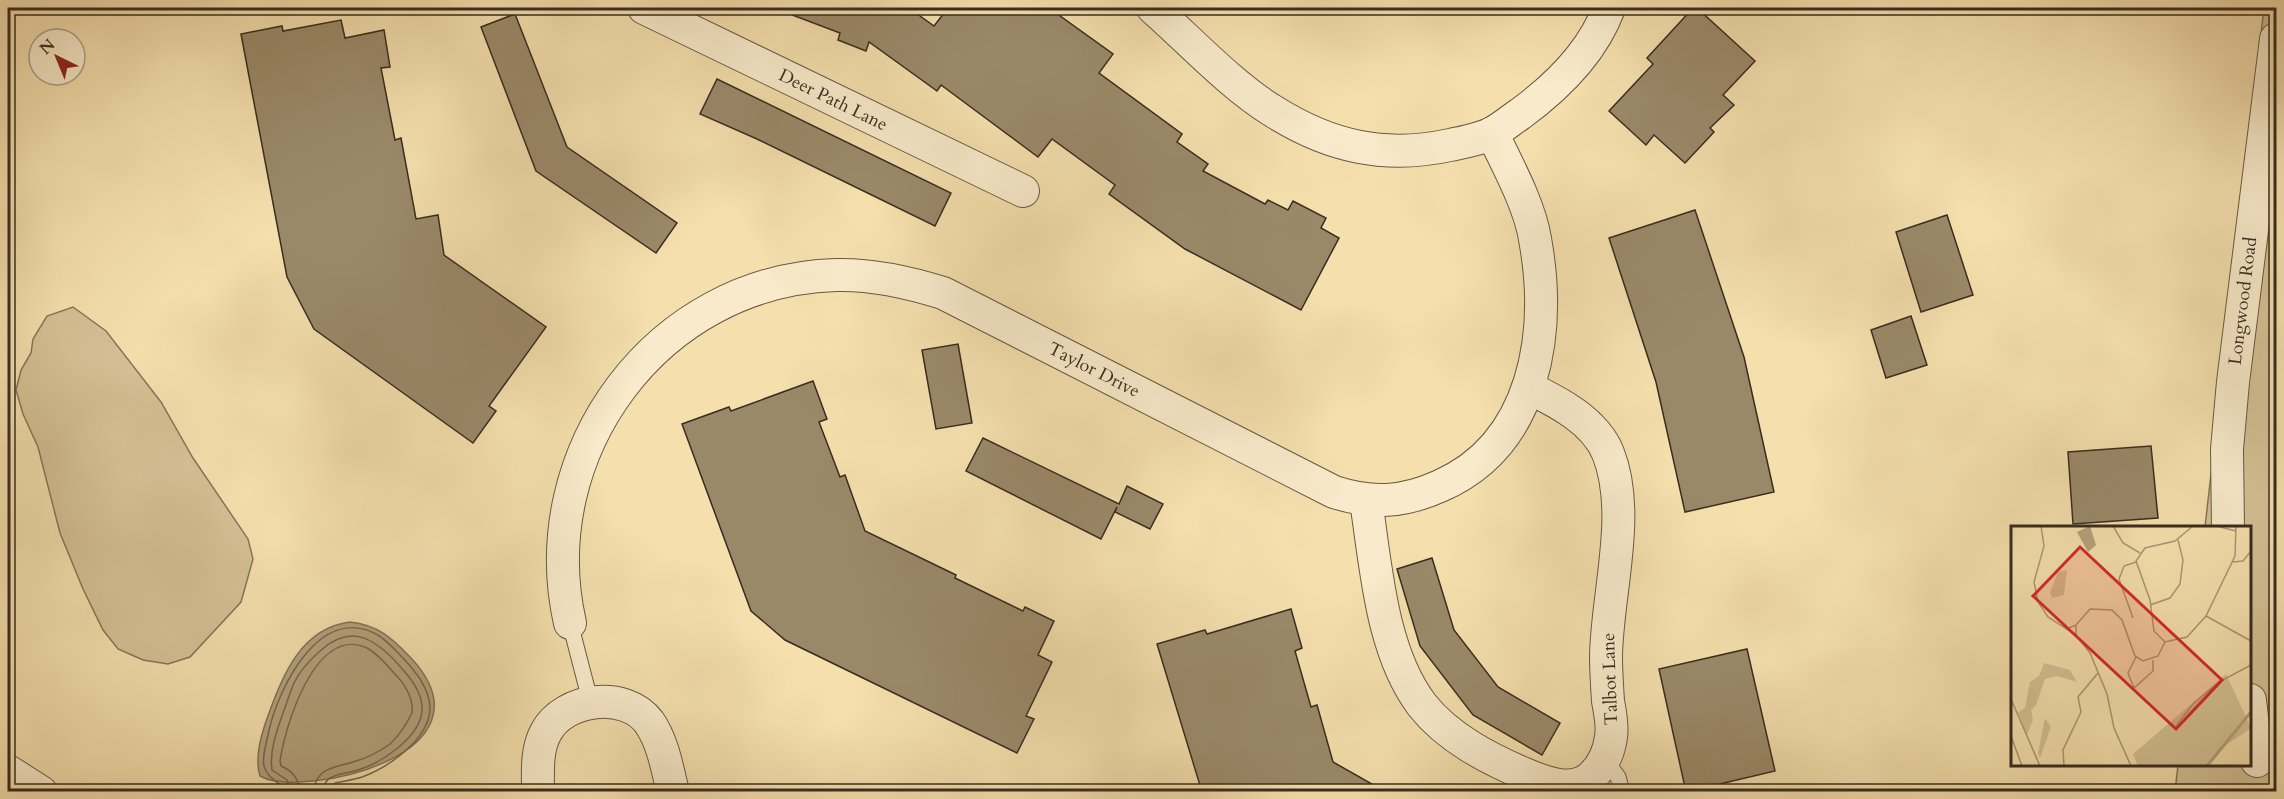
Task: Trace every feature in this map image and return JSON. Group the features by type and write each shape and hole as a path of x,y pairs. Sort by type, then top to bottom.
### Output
{"street":[{"name":"Deer Path Lane","path":"644,8 1023,191"},
{"path":"1152,8 1239,86 1271,110 1308,131 1339,142 1379,151 1398,152 1427,150 1492,133 1536,102 1574,65 1596,34 1609,8"},
{"name":"Longwood Road","path":"2228,526 2227,449 2233,382 2277,39"},
{"name":"Taylor Drive","path":"570,623 562,571 569,501 584,451 608,405 654,349 691,322 731,299 756,289 809,277 836,274 891,279 943,293 1334,492 1366,501 1399,499 1431,490 1461,476 1499,442 1517,415 1529,388 1537,351 1541,311 1540,275 1535,236 1521,196 1492,133"},
{"name":"Talbot Lane","path":"1366,501 1383,611 1412,688 1432,716 1456,737 1502,764 1549,784 1571,786 1590,778 1604,759 1612,735 1606,657 1618,522 1615,483 1610,460 1603,443 1564,407 1529,388"},
{"path":"538,792 538,763 546,731 566,712 591,704 612,701 624,703 640,713 656,735 673,792"},
{"path":"2251,708 2258,762"},
{"path":"8,771 41,792"}],"lane":[{"path":"570,623 591,704"},
{"path":"1604,759 1618,777 1622,792"}],"shaded area":[{"path":"2264,8 2276,8 2276,791 2175,792 2178,766 2251,766 2251,526 2205,526"},
{"path":"73,307 106,331 161,402 193,458 248,539 253,559 241,602 190,657 168,664 143,660 118,649 103,630 60,533 38,447 23,414 16,390 21,370 31,353 33,339 47,316"}],"water":[{"path":"350,622 377,629 411,658 432,692 431,721 414,744 385,762 349,775 313,781 282,782 260,776 258,753 261,736 288,669 307,643 319,633 333,626"}],"building":[{"path":"779,8 909,8 934,26 948,8 1049,8 1113,54 1099,73 1182,134 1177,142 1208,164 1203,171 1265,204 1268,200 1288,210 1293,201 1326,218 1321,228 1339,238 1301,310 1185,249 1109,194 1115,185 1052,139 1038,157 941,85 937,91 869,42 866,51 838,40 840,33 779,10"},
{"path":"1693,8 1697,8 1755,61 1723,95 1734,105 1710,128 1714,132 1685,163 1654,135 1646,145 1609,111 1653,64 1647,58"},
{"path":"515,14 567,147 677,223 656,253 536,171 481,27"},
{"path":"341,20 345,38 384,30 390,67 381,68 395,140 401,138 416,219 438,215 444,255 546,327 489,406 496,411 473,443 314,329 287,277 241,34 282,26 283,31"},
{"path":"717,79 951,193 935,226 757,139 700,114"},
{"path":"1695,210 1744,357 1774,492 1685,512 1656,382 1609,238"},
{"path":"1947,215 1973,295 1921,312 1896,232"},
{"path":"1911,316 1927,365 1886,378 1871,330"},
{"path":"958,344 972,423 936,429 922,350"},
{"path":"813,381 827,419 819,422 840,477 845,475 865,531 956,575 955,578 1023,611 1025,607 1054,621 1038,655 1052,662 1026,716 1034,719 1017,753 785,640 751,611 682,424 729,407 731,411"},
{"path":"983,438 1119,504 1127,486 1163,504 1150,529 1115,512 1117,507 1101,539 966,471"},
{"path":"2151,446 2158,518 2073,524 2068,452"},
{"path":"1432,558 1454,630 1498,687 1560,723 1542,755 1473,715 1420,646 1397,569"},
{"path":"1291,609 1302,648 1295,651 1311,707 1317,705 1333,762 1386,792 1202,792 1157,644 1205,630 1207,634"},
{"path":"1747,649 1775,771 1686,792 1659,669"}]}
